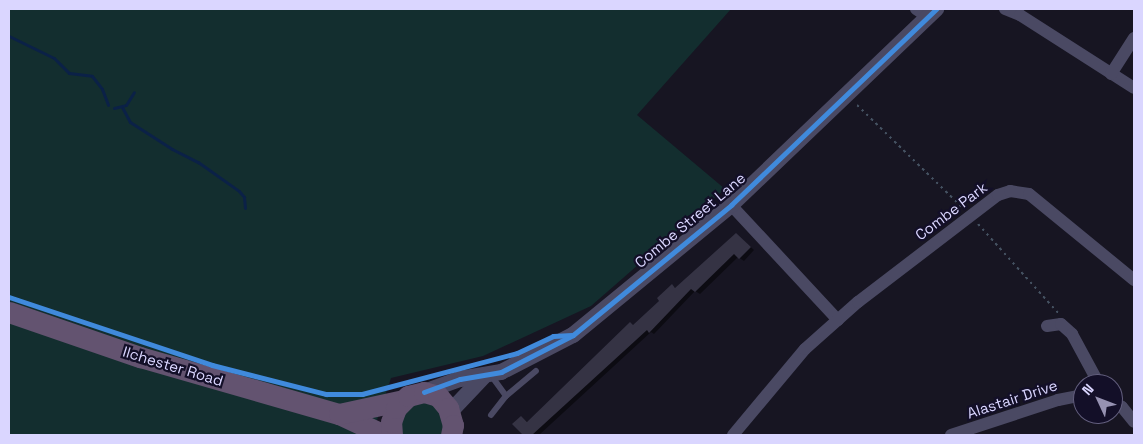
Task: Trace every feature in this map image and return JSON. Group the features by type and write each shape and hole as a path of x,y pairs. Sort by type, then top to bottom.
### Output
{"highway":[{"name":"Ilchester Road","path":"9,312 149,359 339,414 384,435"},
{"name":"Ilchester Road","path":"339,414 403,400 424,392"},
{"path":"424,392 438,396 451,422 469,435"},
{"path":"392,435 391,417 403,400"}],"street":[{"path":"1005,9 1020,15 1134,88"},
{"name":"Combe Street Lane","path":"424,392 460,379 501,372 533,358 573,335 731,206 847,96 927,12"},
{"path":"1111,74 1134,38"},
{"name":"Combe Park","path":"733,435 805,349 838,320 998,194 1016,191 1029,194 1134,280"},
{"path":"731,206 838,320"},
{"path":"1047,326 1061,324 1087,357 1095,374"},
{"path":"451,422 487,374"},
{"name":"Alastair Drive","path":"951,435 1058,400 1073,397"},
{"path":"1123,412 1134,422"}],"lane":[{"path":"491,415 506,396 536,371"},
{"path":"487,374 506,396"}],"path":[{"path":"847,96 970,215 1062,318 1061,324"}],"green space":[{"path":"9,9 731,9 637,115 725,189 591,306 483,356 391,378 372,435 9,435"},
{"path":"420,399 443,411 443,435 401,435 398,419"}],"building":[{"path":"736,233 751,247 739,259 734,254 695,292 691,289 649,333 647,330 532,435 523,435 512,424 521,416 527,422 630,322 633,325 659,301 657,298 672,284 675,288"}],"waterway":[{"path":"9,36 54,58 69,73 92,76 102,89 108,105"},
{"path":"114,108 126,105 134,92"},
{"path":"122,107 130,122 172,149 198,162 239,191 244,197 245,208"}],"cycle path":[{"path":"424,392 460,379 501,372 573,335 731,205 936,9"},
{"path":"9,297 212,365 326,394 362,394 517,353 553,336 572,335"}]}
